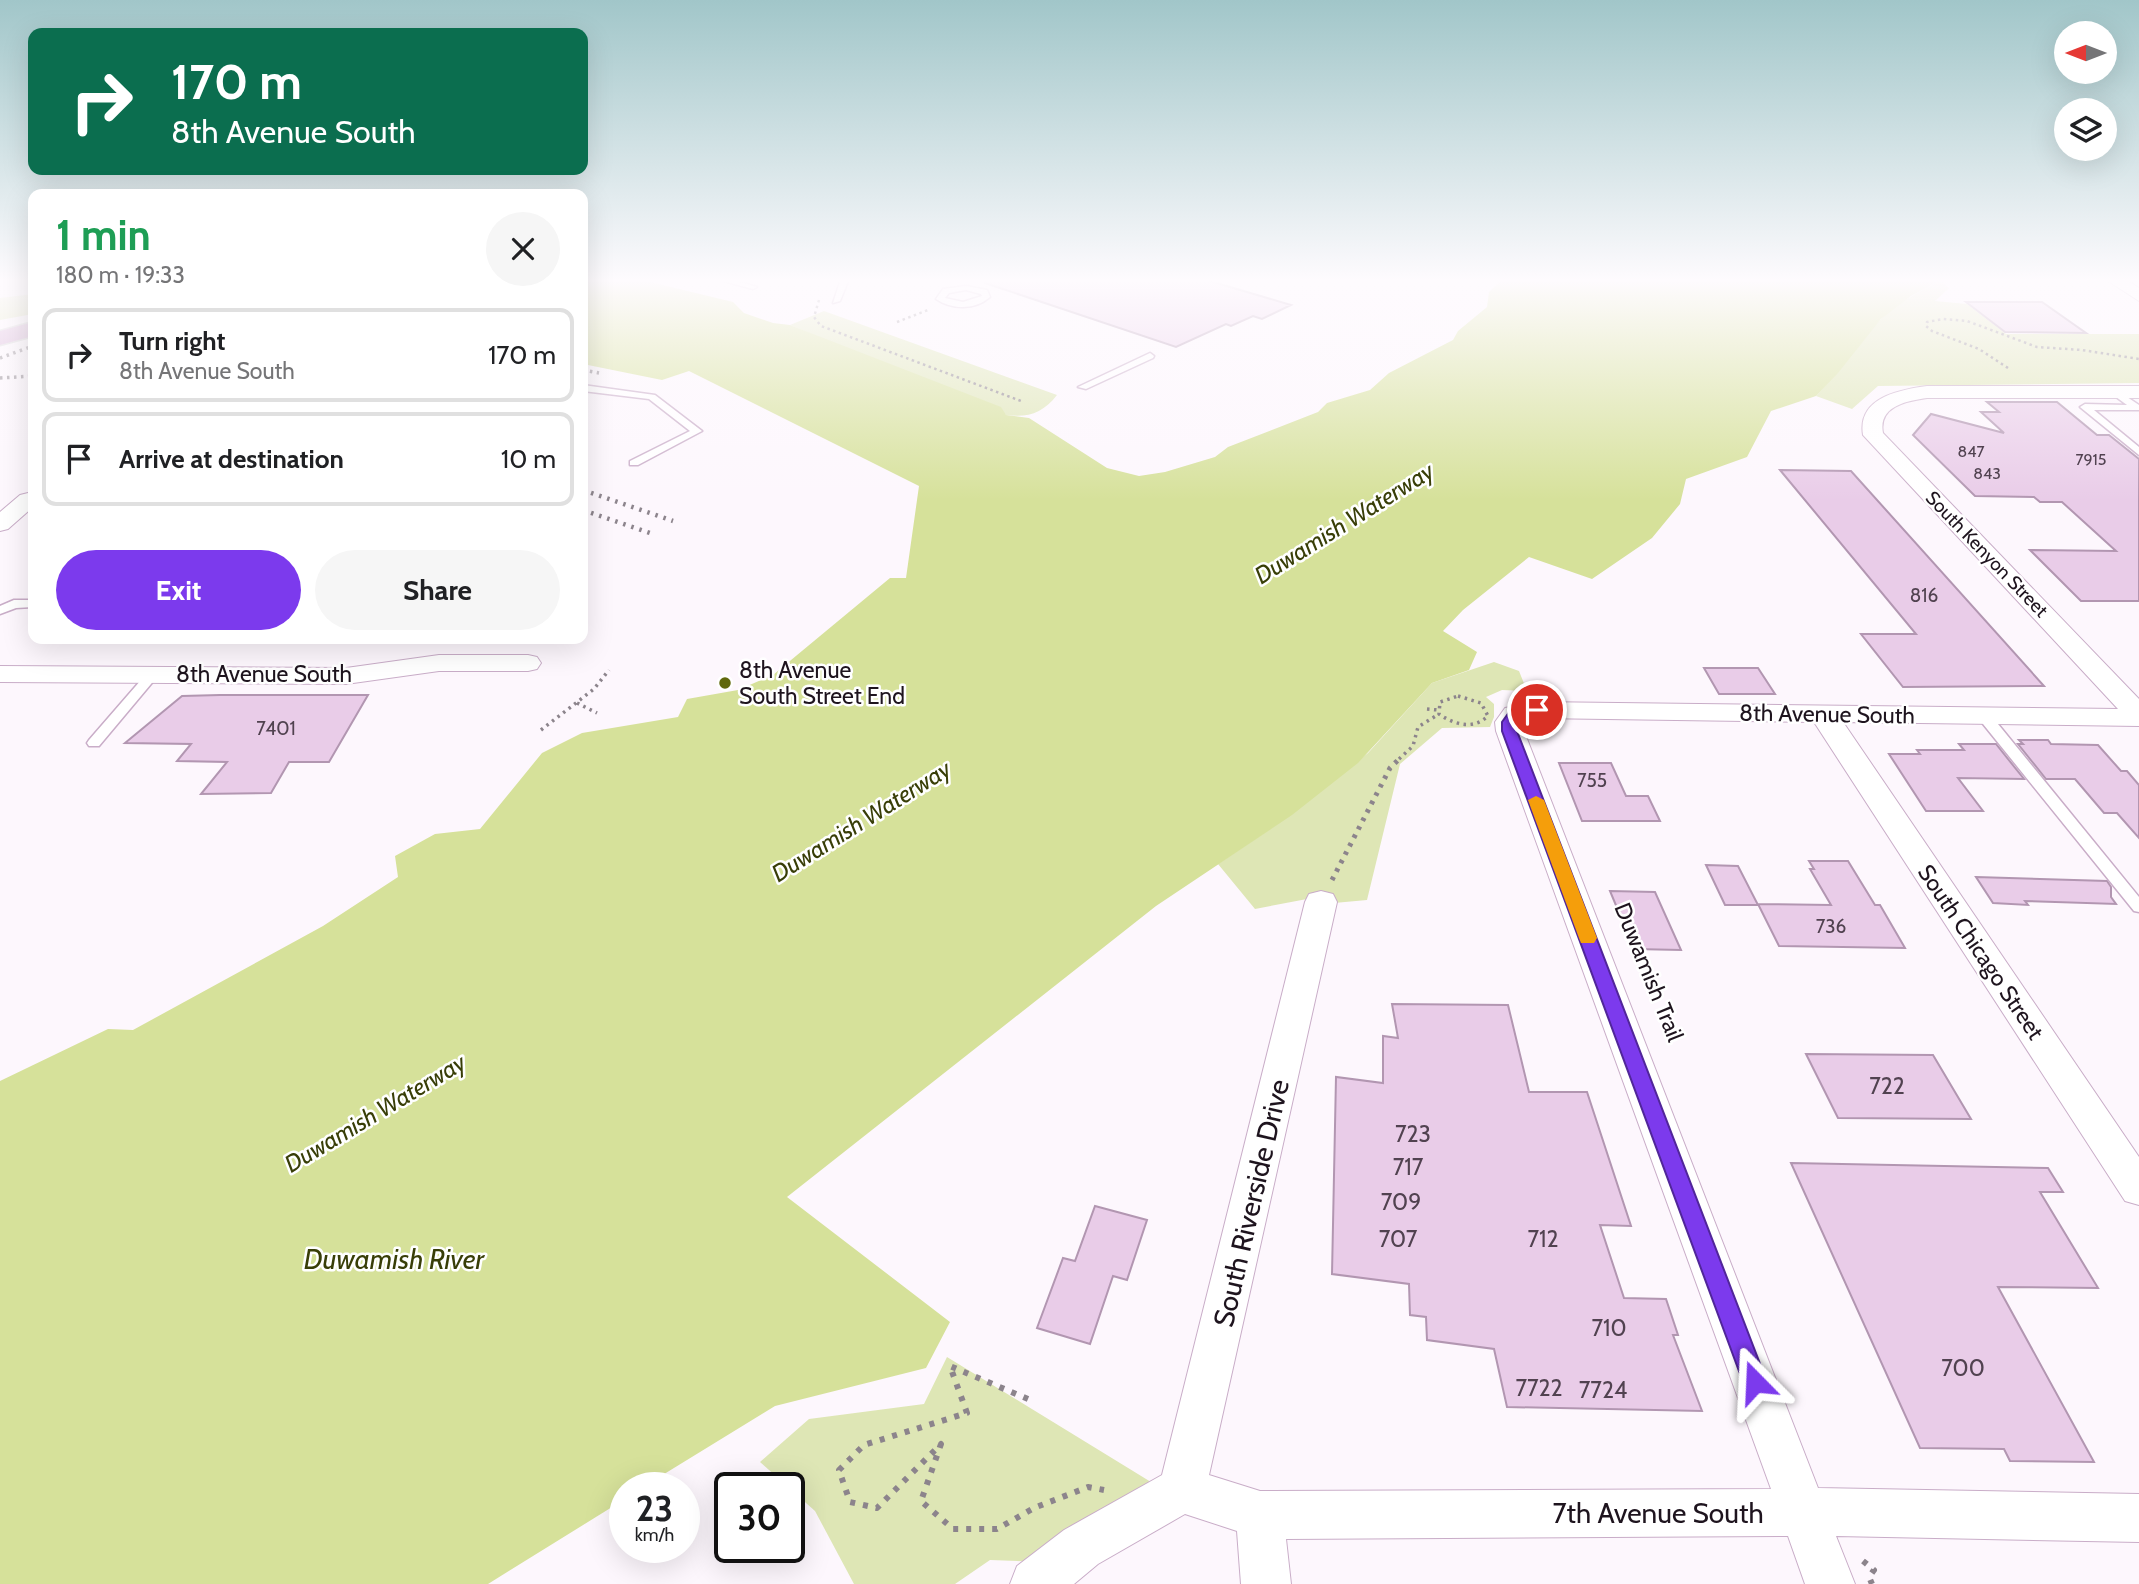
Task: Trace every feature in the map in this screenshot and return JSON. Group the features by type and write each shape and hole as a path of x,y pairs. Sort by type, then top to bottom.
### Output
{"street":[{"name":"South Kenyon Street","path":"2115,392 1927,392 1901,395 1883,405 1870,421 1873,435 2139,716"},
{"path":"2115,392 2139,392"},
{"path":"0,524 28,500"},
{"name":"8th Avenue South","path":"0,674 346,676 439,663 528,663"},
{"name":"8th Avenue South","path":"1803,1512 1510,731 1509,722 1515,715 1537,710 2139,716"},
{"name":"South Chicago Street","path":"1823,714 2139,1189"},
{"name":"South Riverside Drive","path":"1182,1490 1321,902"},
{"path":"1035,1584 1081,1547 1182,1490"},
{"name":"7th Avenue South","path":"1182,1490 1259,1515 1803,1512 2139,1518"},
{"path":"1803,1512 1830,1584"},
{"path":"1259,1515 1266,1584"}],"lane":[{"path":"1083,387 1150,356"},
{"path":"588,389 652,397 697,432 634,463"},
{"path":"2115,392 2137,408 2085,407 2139,452"},
{"path":"0,616 14,604"},
{"path":"0,610 14,604 28,604"},
{"path":"94,743 152,675"},
{"path":"1984,716 2139,906"}],"path":[{"path":"893,353 1021,401"},
{"path":"1985,353 2008,368"},
{"path":"2100,353 2139,359"},
{"path":"541,730 557,714 599,688 609,670"},
{"path":"1427,709 1462,725 1479,724 1488,716 1485,706 1465,697 1444,699 1438,706 1438,712"},
{"path":"577,704 597,713"},
{"path":"1321,902 1353,835 1396,760 1413,746 1418,727 1438,712"},
{"path":"1028,1399 950,1366 967,1413 864,1445 839,1470 850,1502 877,1508 941,1444 921,1501 953,1529 997,1529 1034,1508 1088,1487 1104,1490 1115,1528"},
{"path":"1861,1559 1874,1570 1869,1577 1872,1584"}],"shaded area":[{"path":"857,353 940,353 1057,395 1034,413 1006,415"},
{"path":"1852,353 2139,353 2139,383 1878,386 1852,409 1816,396"},
{"path":"1494,662 1519,671 1527,691 1502,690 1486,697 1494,704 1494,717 1490,727 1442,728 1400,764 1367,900 1334,903 1307,899 1255,909 1218,864 1276,825 1368,753 1432,683"},
{"path":"947,1357 1164,1490 1043,1562 990,1560 955,1584 854,1584 815,1511 805,1502 805,1472 771,1472 760,1462 809,1419 924,1404"}],"water":[{"name":"Duwamish River","path":"588,353 862,353 1001,407 1006,415 1029,418 1107,468 1139,476 1165,472 1215,457 1228,447 1318,412 1327,403 1370,390 1389,373 1428,353 1854,353 1816,396 1771,411 1747,457 1686,479 1680,504 1652,538 1592,579 1529,557 1463,610 1443,631 1477,652 1469,670 1432,683 1358,763 1292,815 1156,906 787,1197 950,1322 926,1368 775,1406 667,1472 609,1472 609,1509 488,1584 0,1584 0,1081 108,1029 133,1030 323,926 398,877 395,856 435,834 480,829 542,753 582,733 678,717 687,699 738,690 773,675 890,578 906,578 919,486 689,371 662,380 588,365"}],"building":[{"path":"1987,402 2057,402 2097,435 2109,435 2139,459 2139,601 2081,601 2030,550 2116,551 2062,502 2040,502 2034,497 1975,496 1913,435 1931,414 2004,433 1981,412 1999,412"},
{"path":"1780,470 1851,471 2044,686 1903,687 1861,634 1916,634"},
{"path":"1704,668 1758,668 1775,694 1719,694"},
{"path":"368,695 329,762 289,762 271,793 201,794 227,762 177,761 191,744 125,743 182,696"},
{"path":"2019,740 2098,745 2121,771 2127,771 2139,785 2139,838 2117,813 2104,813 2075,779 2046,779 2018,744 2023,744"},
{"path":"1959,744 1996,744 2024,779 1958,778 1983,811 1926,811 1889,754 1920,754 1917,750 1964,750"},
{"path":"1559,763 1611,763 1626,796 1648,796 1660,821 1582,821"},
{"path":"1809,861 1848,861 1875,905 1880,905 1905,948 1779,946 1758,904 1831,905 1810,869 1814,869"},
{"path":"1706,865 1738,866 1758,905 1725,905"},
{"path":"1976,877 2107,881 2111,887 2111,897 2116,904 2025,901 2028,905 1993,903"},
{"path":"1610,891 1655,892 1681,950 1634,949"},
{"path":"1392,1004 1508,1005 1529,1092 1587,1092 1631,1226 1600,1225 1624,1298 1666,1299 1678,1335 1673,1335 1702,1411 1507,1407 1494,1349 1427,1340 1426,1317 1410,1315 1409,1284 1332,1274 1336,1077 1383,1083 1383,1036 1398,1038"},
{"path":"1806,1054 1933,1055 1971,1119 1838,1118"},
{"path":"1791,1163 2048,1168 2063,1192 2040,1192 2098,1288 1998,1287 2094,1462 2010,1461 2004,1449 1920,1448"},
{"path":"1095,1206 1147,1220 1127,1280 1113,1276 1090,1344 1037,1328 1063,1258 1075,1261"}],"railway":[{"path":"0,358 14,353"},
{"path":"588,371 599,373"},
{"path":"0,378 28,376"},
{"path":"588,492 673,521"},
{"path":"588,512 650,533"}],"slow traffic":[{"path":"1536,800 1588,938"}],"place":[{"name":"8th Avenue South Street End","path":"725,683"}],"route":[{"path":"1537,710 1515,715 1509,722 1510,731 1755,1382"}],"water label":[{"name":"Duwamish Waterway","path":"1344,523"},
{"name":"Duwamish Waterway","path":"861,821"},
{"name":"Duwamish Waterway","path":"375,1113"}]}
